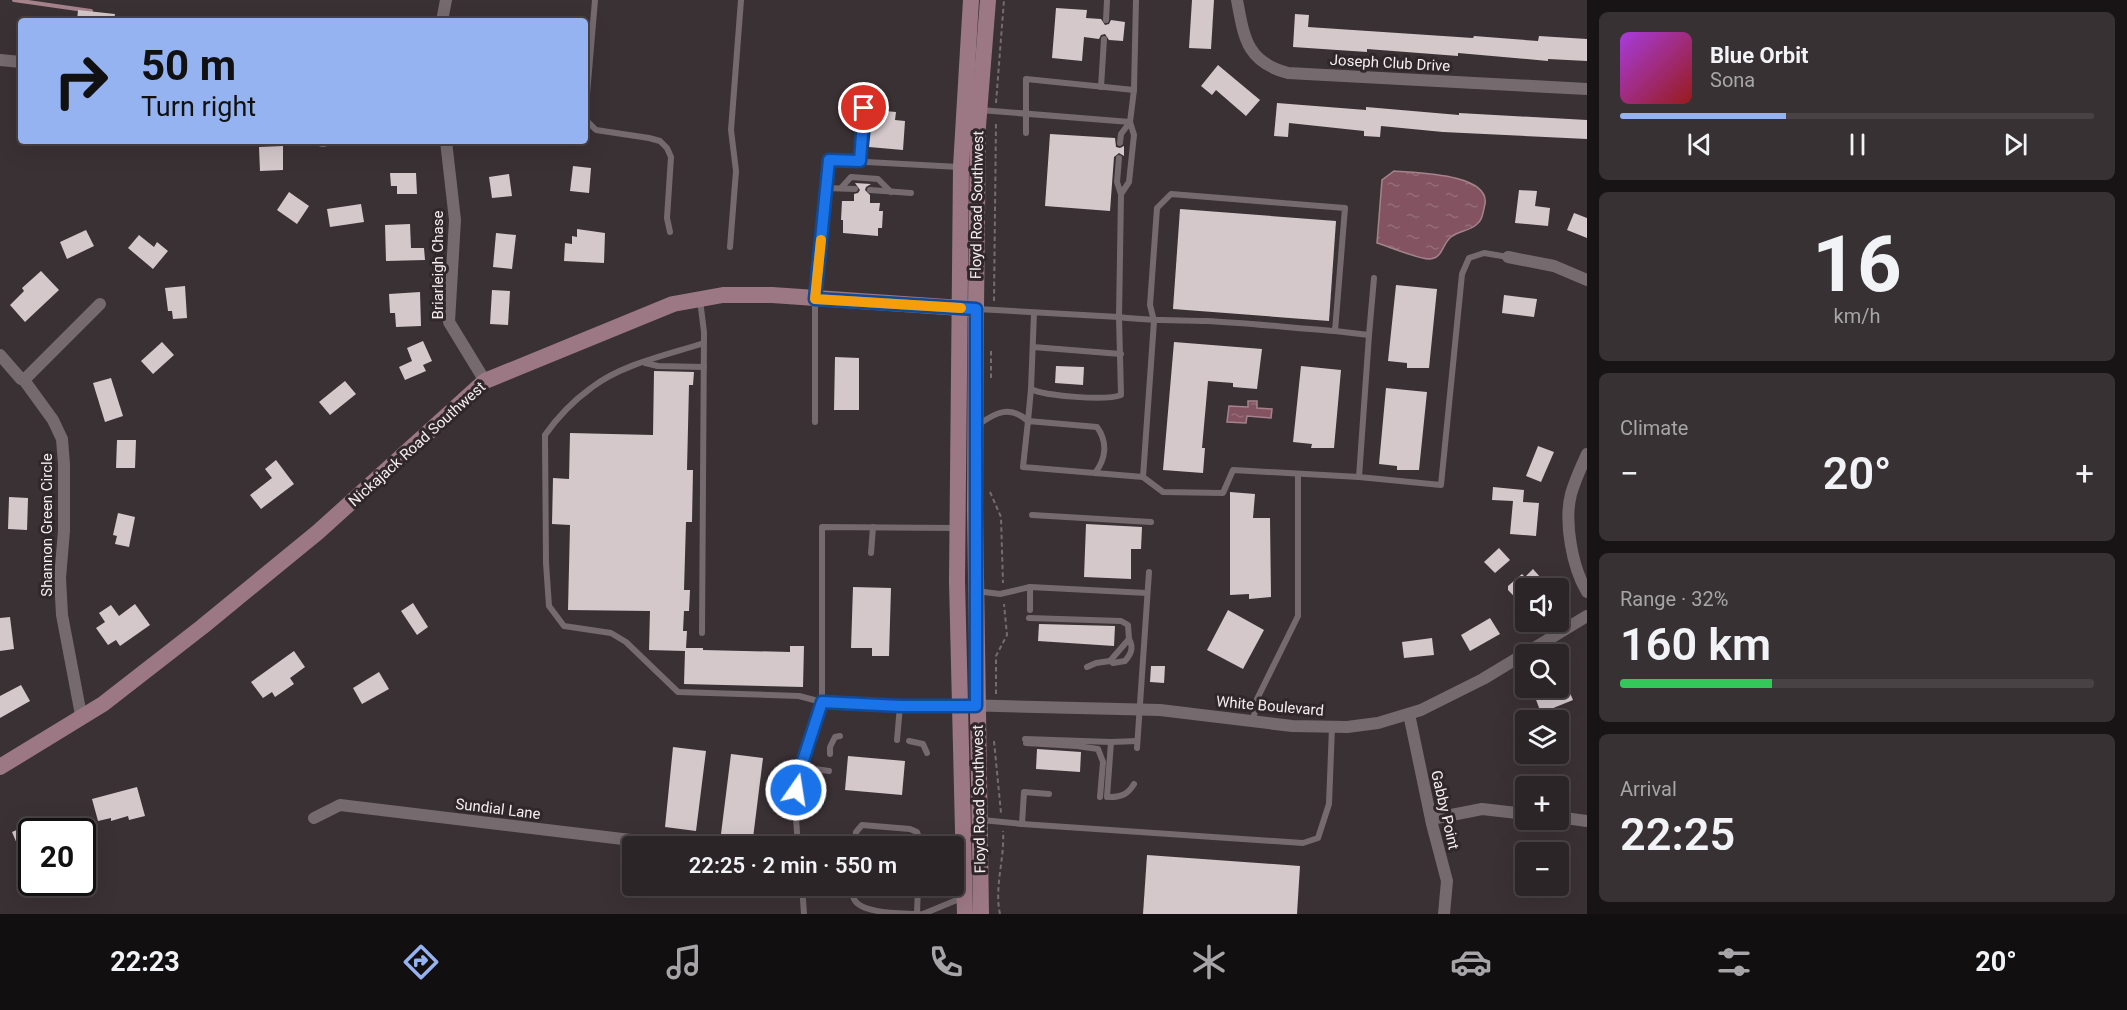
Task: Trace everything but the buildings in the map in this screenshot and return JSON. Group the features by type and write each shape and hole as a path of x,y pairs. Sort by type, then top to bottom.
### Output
{"main road":[{"name":"Floyd Road Southwest","path":"964,905 969,705 976,591 975,427 961,167 971,0"},
{"name":"Floyd Road Southwest","path":"981,914 979,820 958,528 968,308 988,110 988,0"},
{"name":"Nickajack Road Southwest","path":"0,767 81,715 103,704 139,677 327,524 485,381 673,304 723,295 968,308"}],"street":[{"path":"443,18 446,0"},
{"name":"Joseph Club Drive","path":"1237,0 1244,34 1250,49 1265,64 1288,73 1587,89"},
{"path":"0,60 18,62"},
{"name":"Briarleigh Chase","path":"446,144 455,220 449,322 485,381"},
{"path":"1508,257 1554,266 1587,280"},
{"path":"24,380 100,304"},
{"name":"Shannon Green Circle","path":"0,355 24,380 53,420 62,439 64,486 64,531 60,578 62,615 81,715"},
{"path":"1587,454 1570,496 1568,519 1573,558 1587,592"},
{"name":"White Boulevard","path":"969,705 1160,710 1292,726 1378,723 1421,710 1483,679 1587,616"},
{"name":"Gabby Point","path":"1409,714 1431,819 1447,881 1444,914"},
{"name":"Sundial Lane","path":"314,818 340,806 622,839"},
{"path":"1431,819 1482,809 1515,813"},
{"path":"1569,819 1587,821"}],"lane":[{"path":"588,85 596,0"},
{"path":"730,247 736,171 730,129 741,0"},
{"path":"1106,20 1107,0"},
{"path":"1121,194 1130,182 1134,135 1130,122 1134,90 1136,0"},
{"path":"1101,87 1104,39"},
{"path":"1026,133 1026,79 1134,90"},
{"path":"860,161 866,91"},
{"path":"988,110 1130,122"},
{"path":"588,122 596,130 649,138 660,141 667,148 671,157 667,218 670,232"},
{"path":"1120,143 1121,134 1130,122"},
{"path":"1031,389 1057,395 1116,397 1121,395 1119,234 1121,194 1117,183 1119,158"},
{"path":"815,422 815,299 829,160 961,167"},
{"path":"841,189 851,177 878,179 891,192"},
{"path":"826,188 855,189"},
{"path":"870,190 911,193"},
{"path":"1143,477 1154,321 1150,305 1157,208 1171,194 1345,208 1335,331"},
{"path":"1034,313 1031,389 1023,467 1143,477 1163,492 1223,493 1233,470 1359,477 1441,485 1462,274 1469,258 1484,253 1508,257"},
{"path":"1359,477 1374,278"},
{"path":"700,299 704,343 702,633"},
{"path":"968,308 1154,321 1208,321 1369,335"},
{"path":"704,343 624,369 591,387 556,420 545,435 549,606 564,626 611,633 626,642 678,692 799,696 822,702 900,706 969,705"},
{"path":"1033,347 1121,354"},
{"path":"645,363 658,366 704,368"},
{"path":"975,427 998,412 1019,413 1028,421 1097,427 1104,437 1103,463 1095,473"},
{"path":"1253,721 1257,699 1298,616 1298,474"},
{"path":"1032,515 1151,522"},
{"path":"797,836 795,805 801,767 822,702 822,527 958,528"},
{"path":"871,553 873,527"},
{"path":"1106,797 1103,762 1098,749 1025,741 1110,742 1137,745 1149,572"},
{"path":"976,591 1003,593 1030,587 1147,592"},
{"path":"1030,587 1030,610"},
{"path":"1029,618 1121,621 1128,625 1132,648 1130,656 1125,661 1096,663 1087,667"},
{"path":"1110,661 1129,639"},
{"path":"897,740 900,706"},
{"path":"979,820 1303,843 1318,838 1329,804 1332,726"},
{"path":"830,754 832,742 835,737 840,736"},
{"path":"909,741 923,744 927,753"},
{"path":"1106,797 1110,742"},
{"path":"801,767 829,771"},
{"path":"1106,797 1124,795 1130,792 1134,784"},
{"path":"1022,824 1024,792 1049,794"},
{"path":"856,836 862,825 910,829 917,832 919,836"},
{"path":"803,896 804,914"},
{"path":"853,896 860,906 869,910 917,914 964,905"},
{"path":"917,914 918,896"}],"path":[{"path":"994,310 996,281 994,178 988,110 1004,0"},
{"path":"990,347 991,386"},
{"path":"990,492 1001,517 1003,593 1007,635 996,656 996,707"},
{"path":"994,741 1004,845 997,902 1000,914"}],"water":[{"path":"1394,171 1433,174 1464,180 1476,186 1483,194 1485,204 1480,221 1473,227 1451,237 1438,256 1430,259 1377,243 1382,180"},
{"path":"1248,401 1257,401 1257,408 1272,409 1271,418 1247,416 1246,423 1227,422 1229,406 1248,407"}],"waterway":[{"path":"14,0 91,11"}],"slow traffic":[{"path":"821,240 815,299 961,308"}],"route":[{"path":"796,790 798,776 822,702 900,706 976,706 976,309 815,299 829,160 860,161 864,108"}]}
